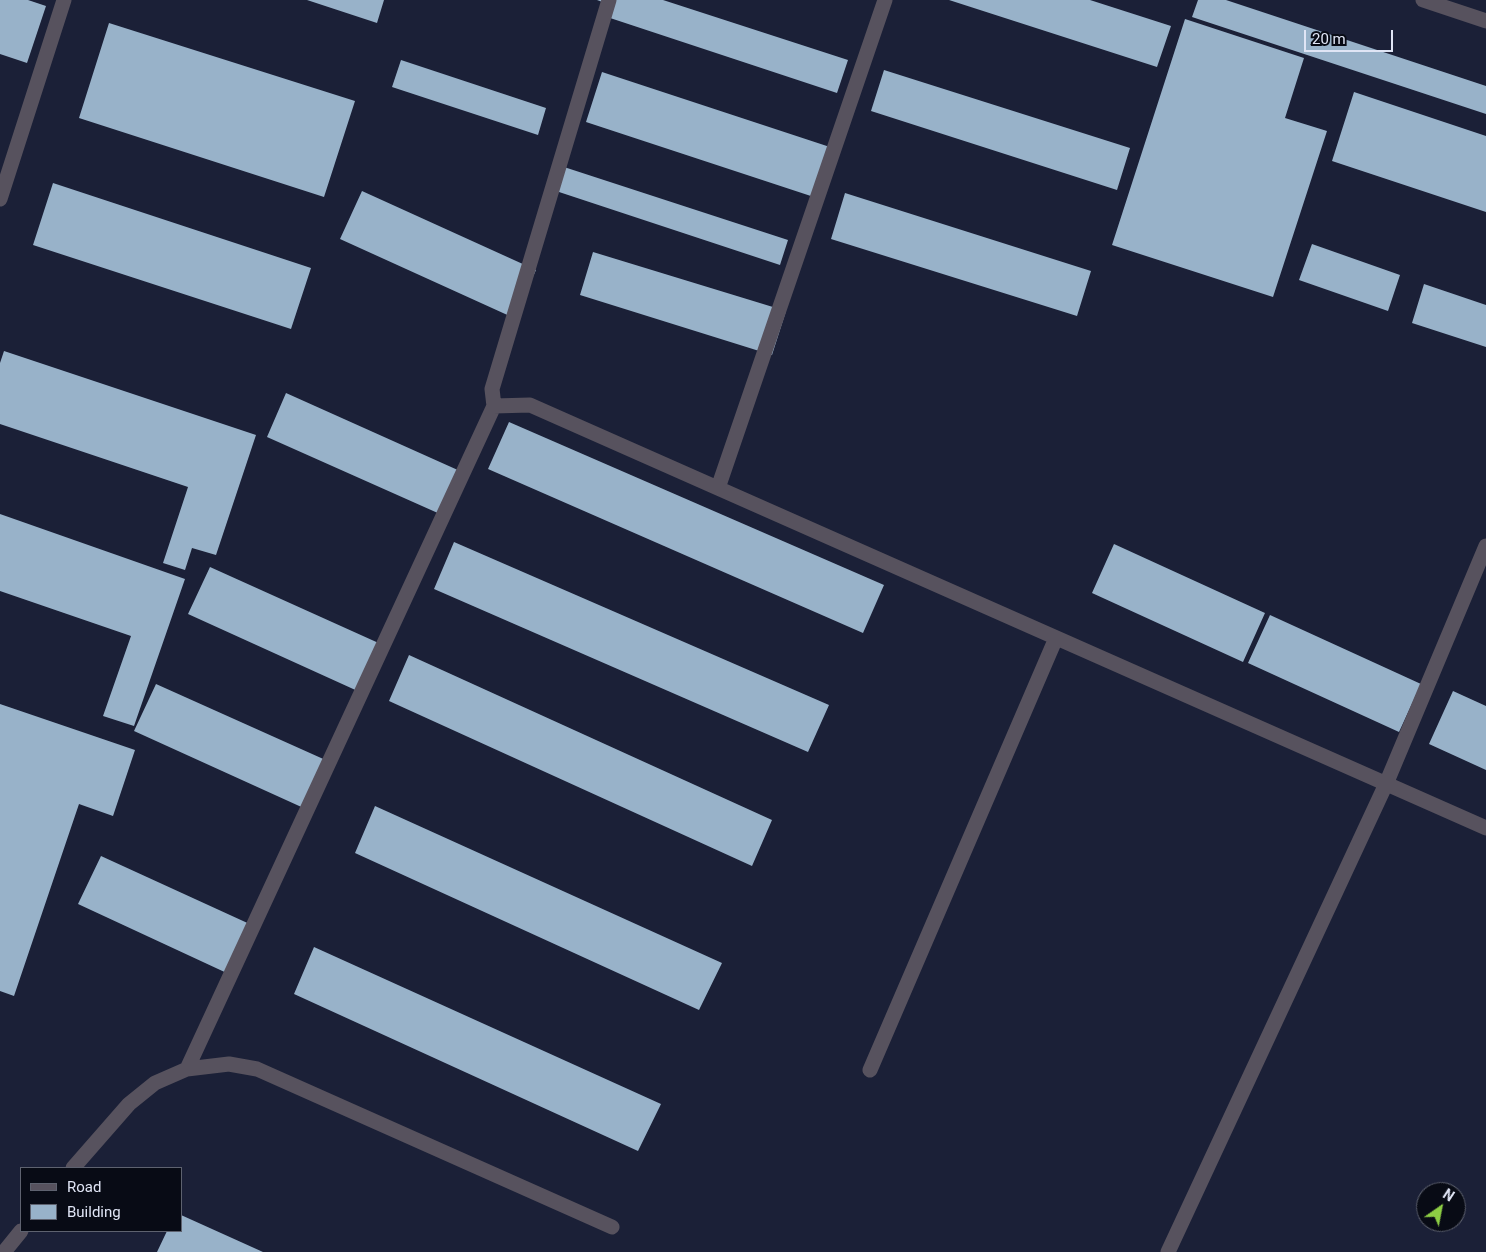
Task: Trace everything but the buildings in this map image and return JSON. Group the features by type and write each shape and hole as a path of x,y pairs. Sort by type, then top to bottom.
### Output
{"street":[{"path":"0,199 64,0"},
{"path":"186,1069 494,406 492,389 609,0"},
{"path":"718,488 885,0"},
{"path":"1423,0 1486,21"},
{"path":"494,406 530,405 1486,828"},
{"path":"1168,1252 1386,784 1486,546"},
{"path":"870,1070 1056,638"},
{"path":"74,1167 129,1104 154,1083 186,1069 230,1064 257,1068 612,1226"},
{"path":"4,1252 20,1232"}]}
